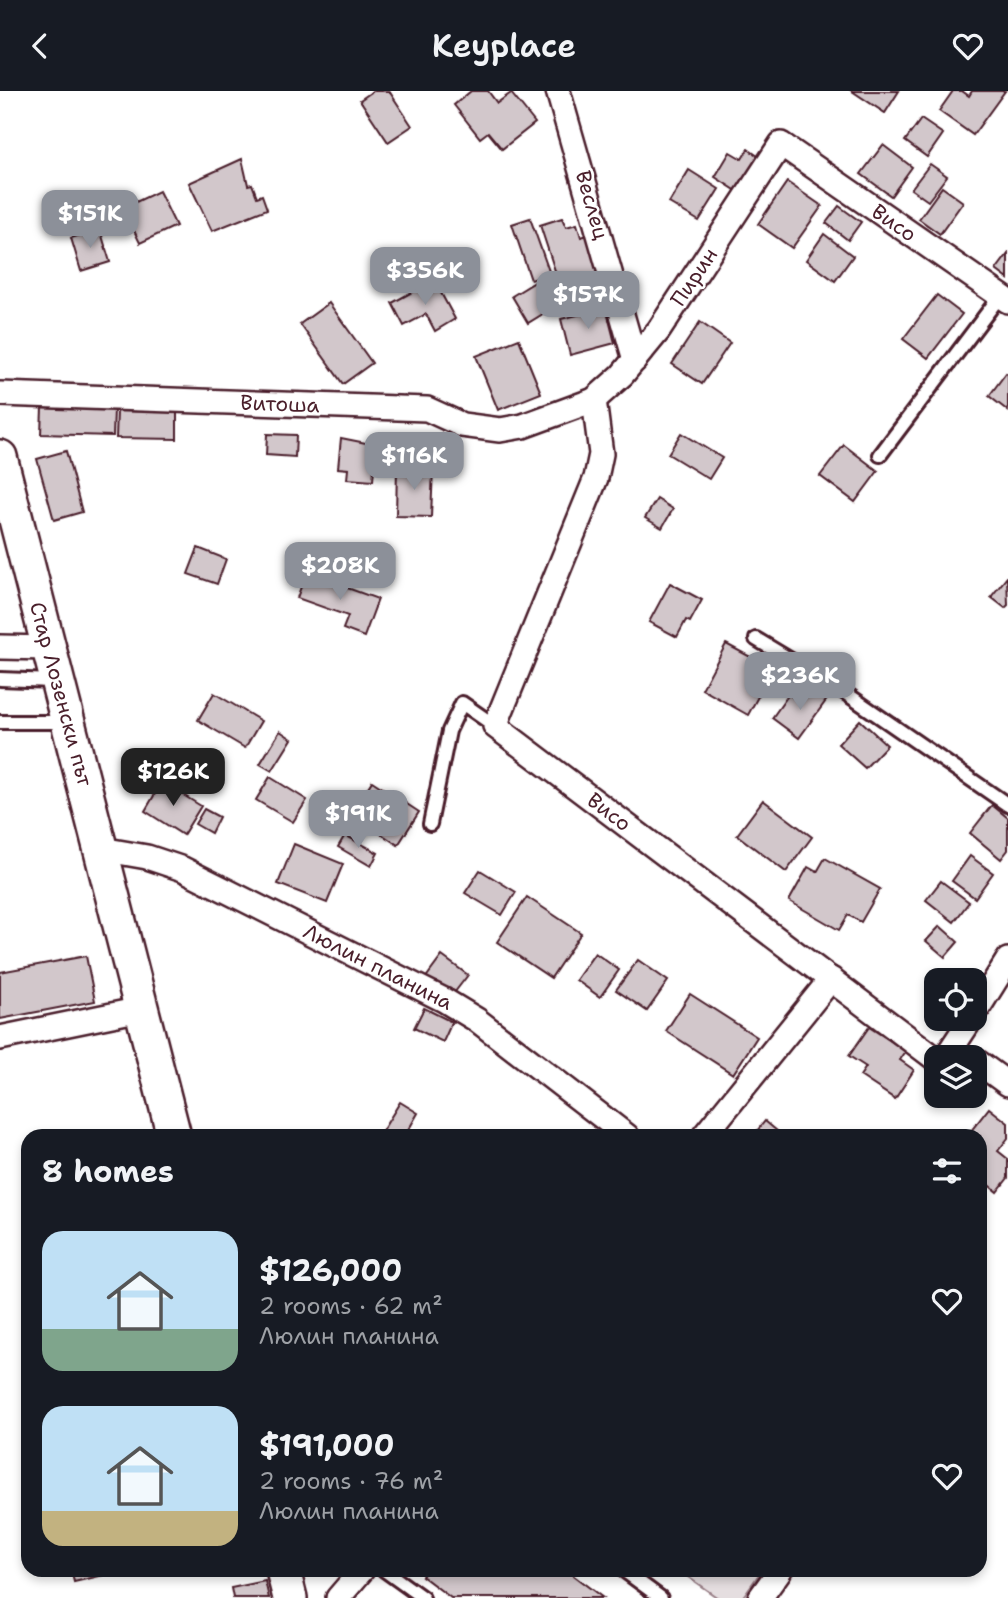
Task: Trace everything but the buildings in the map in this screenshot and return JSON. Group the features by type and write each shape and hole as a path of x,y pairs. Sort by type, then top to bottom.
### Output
{"street":[{"name":"Веслец","path":"558,91 635,360"},
{"name":"Пирин","path":"594,400 635,360 686,289 781,144"},
{"name":"Висо","path":"781,144 1004,299"},
{"name":"Витоша","path":"0,394 427,409 462,425 500,430 523,426 594,400"},
{"path":"495,726 597,478 601,454 594,400"},
{"name":"Стар Лозенски път","path":"0,457 172,1129"},
{"path":"0,647 49,648"},
{"name":"Висо","path":"495,726 831,979 938,1045"},
{"name":"Люлин планина","path":"101,849 148,857 183,869 407,979 477,1020 618,1129"},
{"path":"987,994 1008,960"},
{"path":"710,1129 831,979"},
{"path":"0,1038 141,1009"},
{"name":"Висо","path":"987,1073 1008,1084"},
{"path":"285,1577 290,1598"},
{"path":"338,1598 356,1577"},
{"path":"760,1598 775,1577"}],"lane":[{"path":"880,455 1004,299"},
{"path":"756,639 844,692 1008,805"},
{"path":"0,678 58,681"},
{"path":"430,824 449,731 462,703 495,726"},
{"path":"0,722 68,722"},
{"path":"394,1577 423,1598"},
{"path":"632,1577 661,1598"}],"shaded area":[{"path":"688,1577 757,1577 742,1598 718,1598"}]}
